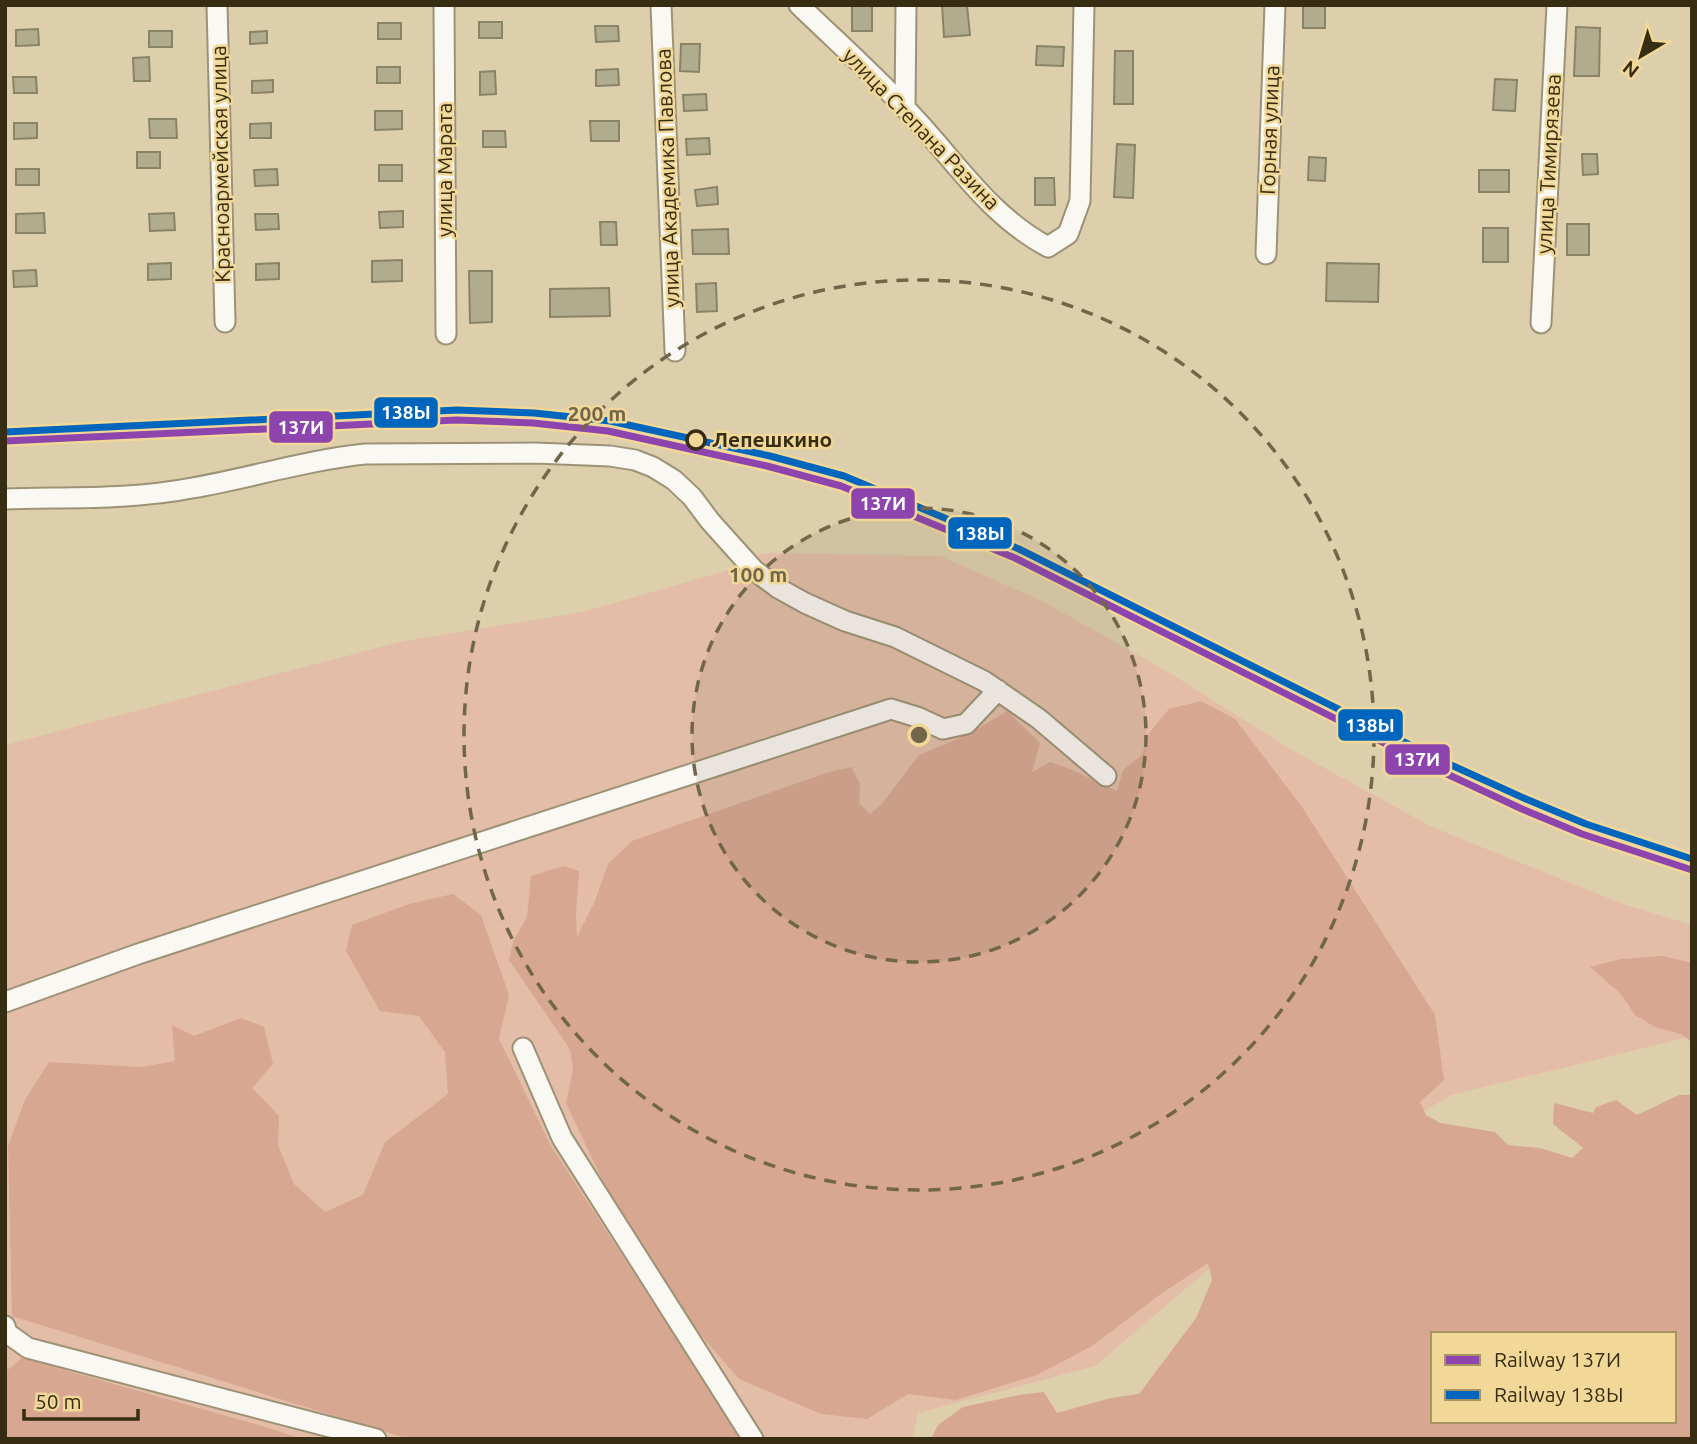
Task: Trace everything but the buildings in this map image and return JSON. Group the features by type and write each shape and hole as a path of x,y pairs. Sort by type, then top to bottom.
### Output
{"street":[{"name":"Красноармейская улица","path":"217,5 225,322"},
{"name":"улица Марата","path":"444,5 446,334"},
{"name":"улица Академика Павлова","path":"661,5 675,351"},
{"name":"улица Степана Разина","path":"799,5 905,107 983,197 1029,237 1048,247 1068,234 1080,201 1084,5"},
{"path":"905,107 906,5"},
{"name":"Горная улица","path":"1266,254 1275,5"},
{"name":"улица Тимирязева","path":"1541,323 1557,5"},
{"path":"5,499 148,495 365,454 536,453 610,456 635,460 674,480 692,497 754,570 778,588 845,621 895,638 984,681 1039,719 1106,776"},
{"path":"5,1002 138,954 891,709 943,729 966,724 998,690"},
{"path":"523,1048 562,1138 753,1439"},
{"path":"5,1326 8,1334 28,1348 376,1439"}],"shaded area":[{"path":"763,553 940,556 1042,601 1168,672 1290,749 1432,827 1623,904 1692,925 1692,1036 1451,1095 1325,1170 1095,1366 918,1413 912,1439 5,1439 5,745 404,641 583,612 725,571"},
{"path":"1201,701 1235,719 1302,807 1435,1015 1444,1080 1420,1102 1426,1115 1440,1123 1495,1132 1508,1145 1540,1148 1572,1158 1583,1148 1553,1124 1554,1103 1593,1113 1596,1107 1616,1100 1637,1115 1679,1095 1692,1095 1692,1439 931,1439 938,1425 963,1407 1044,1392 1057,1413 1111,1398 1139,1394 1196,1318 1212,1280 1208,1263 1162,1293 1092,1346 1037,1375 956,1400 908,1394 867,1419 821,1414 739,1379 683,1315 614,1205 566,1103 573,1070 570,1049 509,960 513,942 527,917 531,876 564,866 579,871 577,937 595,901 608,864 632,841 829,772 852,767 860,785 859,803 870,814 881,805 919,755 969,734 1007,711 1040,743 1032,772 1050,762 1117,791 1123,770 1142,755 1149,733 1169,709"},
{"path":"453,894 481,915 509,995 499,1039 551,1146 742,1439 409,1439 12,1316 8,1146 25,1100 49,1062 141,1067 175,1061 172,1025 194,1036 241,1018 264,1027 273,1064 252,1088 279,1116 278,1145 294,1184 325,1212 363,1195 385,1142 448,1094 445,1052 419,1016 380,1011 346,951 352,925 409,904"},
{"path":"1663,956 1692,963 1692,1042 1681,1034 1655,1027 1635,1015 1621,994 1590,967 1621,959"},
{"path":"22,1358 302,1439 5,1439 5,1367 9,1369"}],"rail line":[{"name":"138Ы","path":"5,432 457,410 534,413 610,421 770,456 844,476 1019,549 1438,759 1586,824 1692,859"},
{"name":"137И","path":"5,441 457,420 533,423 608,431 767,466 841,486 1015,558 1434,768 1522,809 1582,834 1692,870"}],"place":[{"name":"Лепешкино","path":"696,440"}]}
